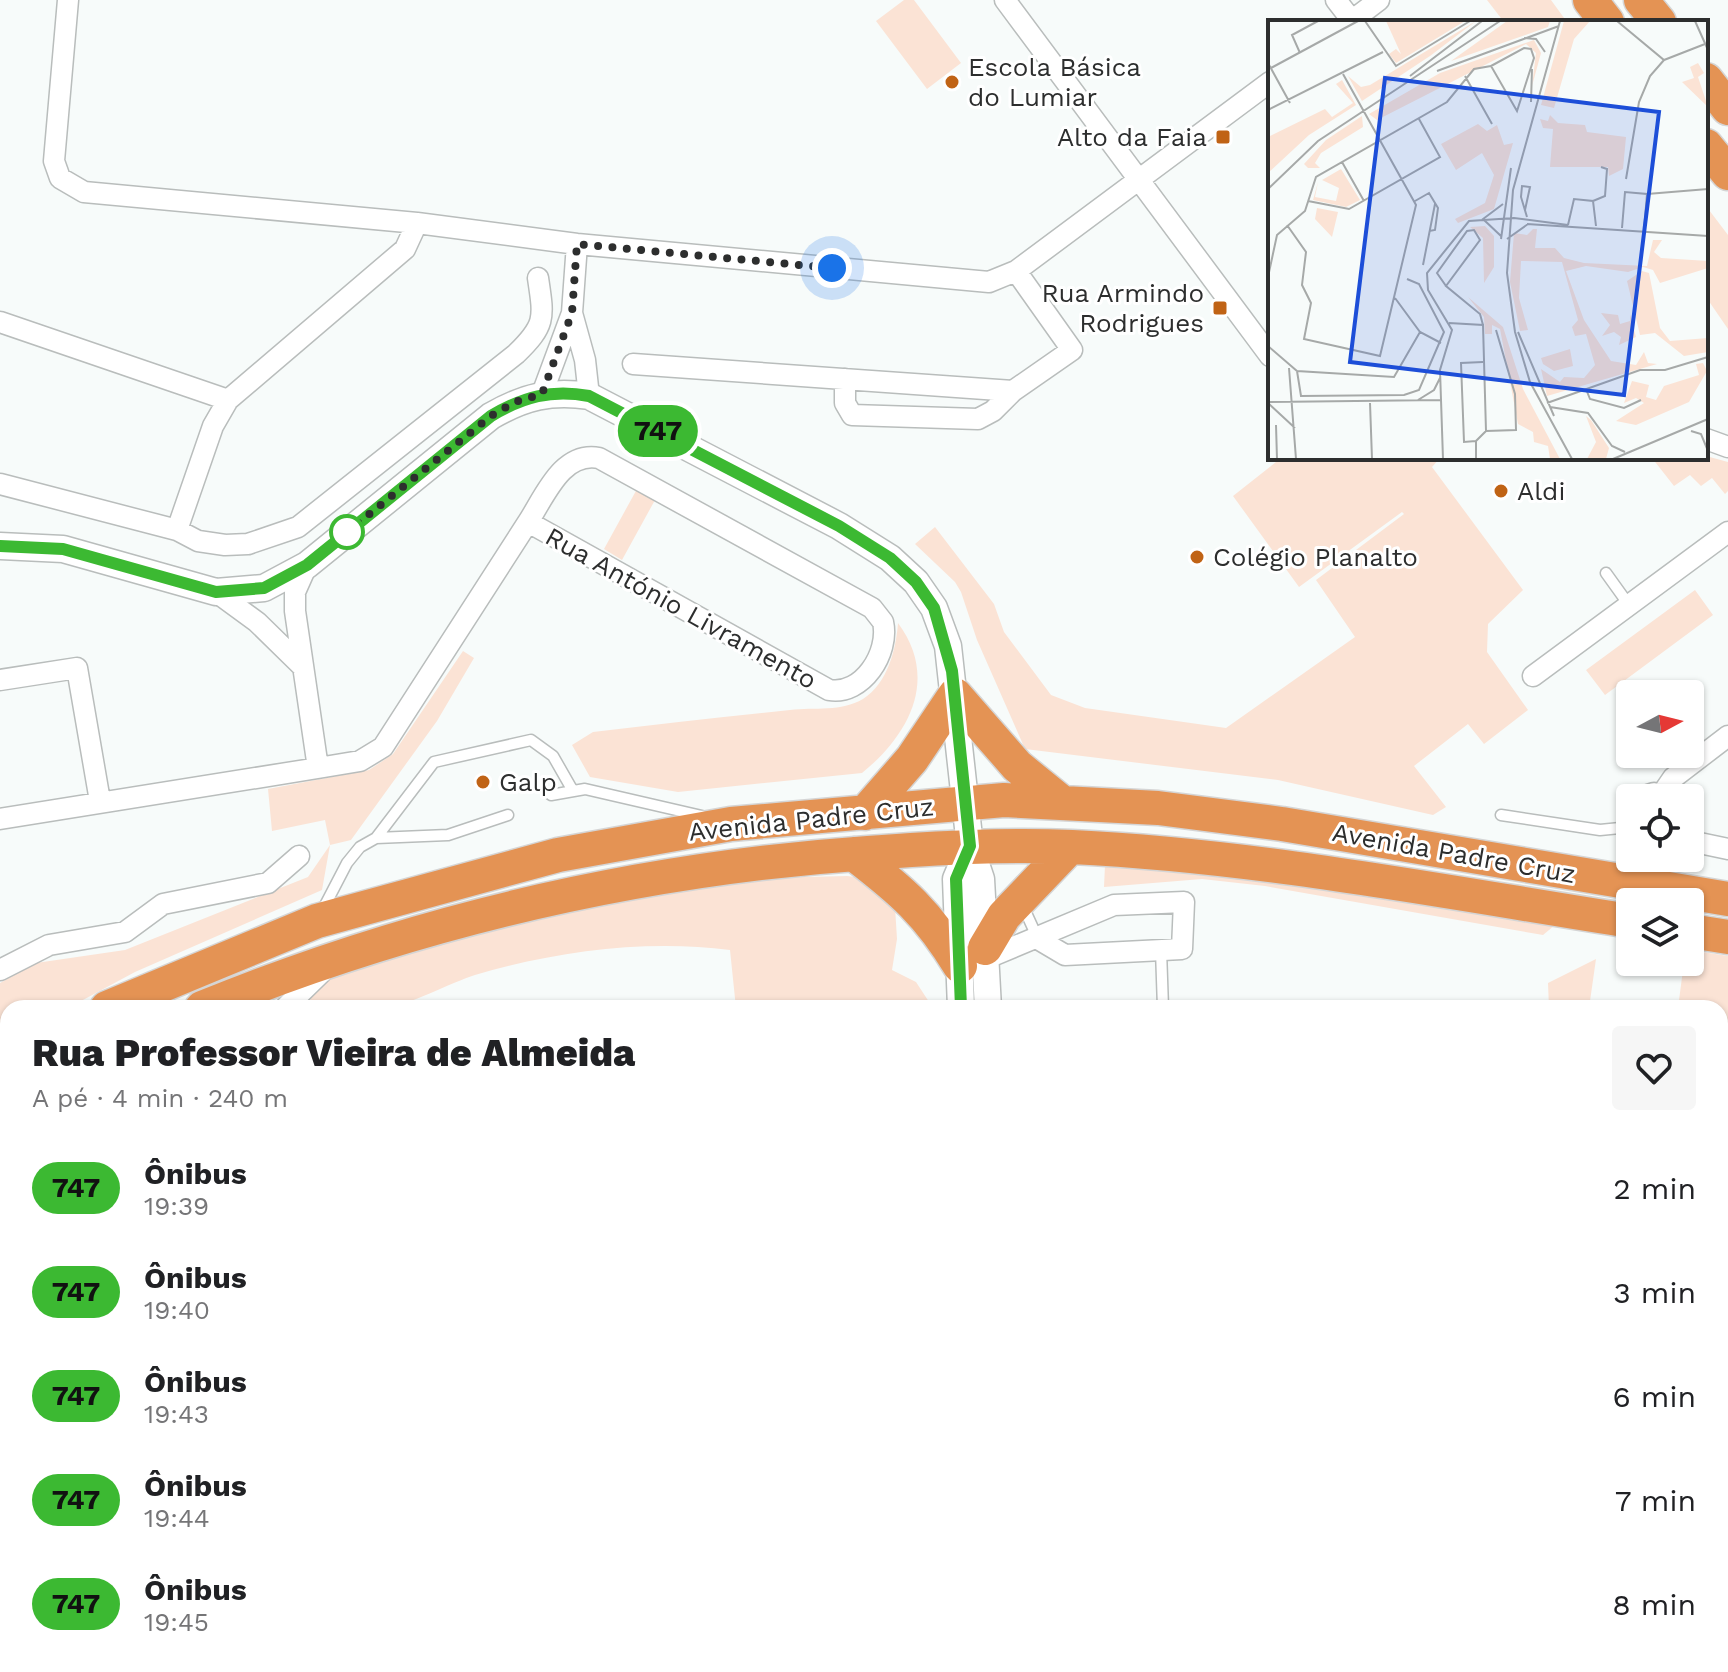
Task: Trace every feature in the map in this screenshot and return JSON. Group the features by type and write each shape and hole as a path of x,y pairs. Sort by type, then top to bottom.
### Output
{"highway":[{"path":"1590,0 1605,20"},
{"path":"1641,0 1657,20"},
{"path":"1708,83 1728,108"},
{"path":"1708,148 1728,173"},
{"path":"865,813 912,759 955,695 1017,766 1060,801"},
{"name":"Avenida Padre Cruz","path":"126,1000 317,921 558,855 731,824 965,802 1060,801 1158,808 1282,824 1717,895"},
{"name":"Avenida Padre Cruz","path":"223,1000 338,955 455,920 594,887 761,861 970,846 1070,847 1274,864 1616,919"},
{"path":"854,854 907,894 936,927 977,957 1004,916 1070,847"},
{"path":"1704,933 1728,937"}],"street":[{"path":"68,0 55,136 56,173 84,192 417,223 577,244 989,282 1016,271 1268,83"},
{"path":"1005,0 1268,353"},
{"path":"1336,0 1351,20"},
{"path":"1354,20 1379,0"},
{"path":"177,530 213,426 228,400 405,249 417,223"},
{"path":"542,394 572,313 577,244"},
{"path":"845,379 845,403 852,415 968,421 986,416 1013,391 1072,350 1016,271"},
{"path":"0,484 177,530 198,541 248,544 298,527 321,512 536,335 544,319 538,278"},
{"path":"572,313 585,360 589,396"},
{"path":"0,322 228,400"},
{"path":"633,364 1013,391"},
{"path":"0,546 63,549 216,592 264,588 307,565 491,416 515,402 542,394 566,392 589,396 839,526 890,558 916,582 934,608 948,646 970,846 956,879 986,1000"},
{"path":"1708,440 1728,447"},
{"name":"Rua António Livramento","path":"0,819 360,761 383,747 528,522 567,465 585,456 599,458 872,608 883,622 882,646 856,687 844,691 829,690 528,522"},
{"path":"1533,676 1728,532"},
{"path":"307,565 295,592 302,666 318,768"},
{"path":"216,592 257,622 302,666"},
{"path":"0,680 77,668 100,801"},
{"path":"1670,784 1673,778 1728,736"},
{"path":"1704,844 1728,849"},
{"path":"0,970 49,945 125,932 163,904 268,883 299,856"},
{"path":"977,957 1038,939 1061,924 1114,905 1184,902 1182,949 1065,955 1038,939"},
{"name":"Avenida Padre Cruz","path":"293,1000 338,955"},
{"path":"964,1000 977,957"}],"lane":[{"path":"1606,573 1629,605"},
{"path":"317,921 347,863 360,847 376,838 434,762 531,740 553,756 573,791"},
{"path":"551,795 585,789 731,824"},
{"path":"376,838 448,835 508,815"},
{"path":"1501,815 1600,830 1616,828"},
{"path":"1020,898 1038,939"},
{"path":"1161,950 1163,1000"}],"shaded area":[{"path":"904,0 914,0 961,63 927,89 876,21"},
{"path":"1487,0 1551,0 1566,20 1502,20"},
{"path":"1708,209 1728,235 1728,329 1708,300"},
{"path":"1708,457 1728,462 1728,491 1725,494 1712,478 1701,486 1690,475 1674,486 1654,460 1708,460"},
{"path":"1278,460 1438,460 1432,467 1523,590 1488,624 1487,652 1528,710 1484,744 1468,724 1414,766 1446,807 1433,815 1278,780 1025,749 977,640 961,592 955,582 915,544 935,527 994,604 1004,632 1051,695 1085,708 1226,728 1355,637 1316,580 1404,514 1402,512 1299,587 1233,496"},
{"path":"637,489 655,500 622,560 604,549"},
{"path":"1695,590 1713,615 1625,680 1616,680 1616,687 1605,695 1586,670"},
{"path":"898,623 910,644 916,664 917,684 913,704 894,741 862,773 678,792 590,777 572,745 593,732 855,703 872,692 885,675 893,654"},
{"path":"463,651 474,658 437,721 351,840 330,845 325,820 272,831 268,789 369,770 393,754"},
{"path":"330,845 322,890 135,972 83,1000 0,1000 0,983 36,963 125,950 308,877"},
{"path":"1105,865 1260,878 1555,925 1543,935 1265,886 1202,879 1104,887"},
{"path":"847,876 873,879 894,891 897,939 892,970 916,982 928,1000 735,1000 730,950 666,946 601,949 537,959 475,975 413,1000 310,1000 322,981 361,965 596,901 757,878"},
{"path":"1704,952 1728,956 1728,1000 1679,1000 1682,976 1704,976"},
{"path":"1596,959 1590,1000 1549,1000 1548,983"}],"bus line":[{"name":"747","path":"0,546 38,545 63,549 216,592 264,588 307,565 491,416 515,402 542,394 566,392 589,396 839,526 890,558 916,582 934,608 948,646 952,671 970,846 956,879 961,1000"}],"place":[{"name":"Escola Básica do Lumiar","path":"952,82"},
{"name":"Alto da Faia","path":"1223,137"},
{"name":"Rua Armindo Rodrigues","path":"1220,308"},
{"name":"Aldi","path":"1501,491"},
{"name":"Colégio Planalto","path":"1197,557"},
{"name":"Galp","path":"483,782"}],"route":[{"path":"347,532 491,416 515,402 542,394 572,313 577,244 832,268"}]}
